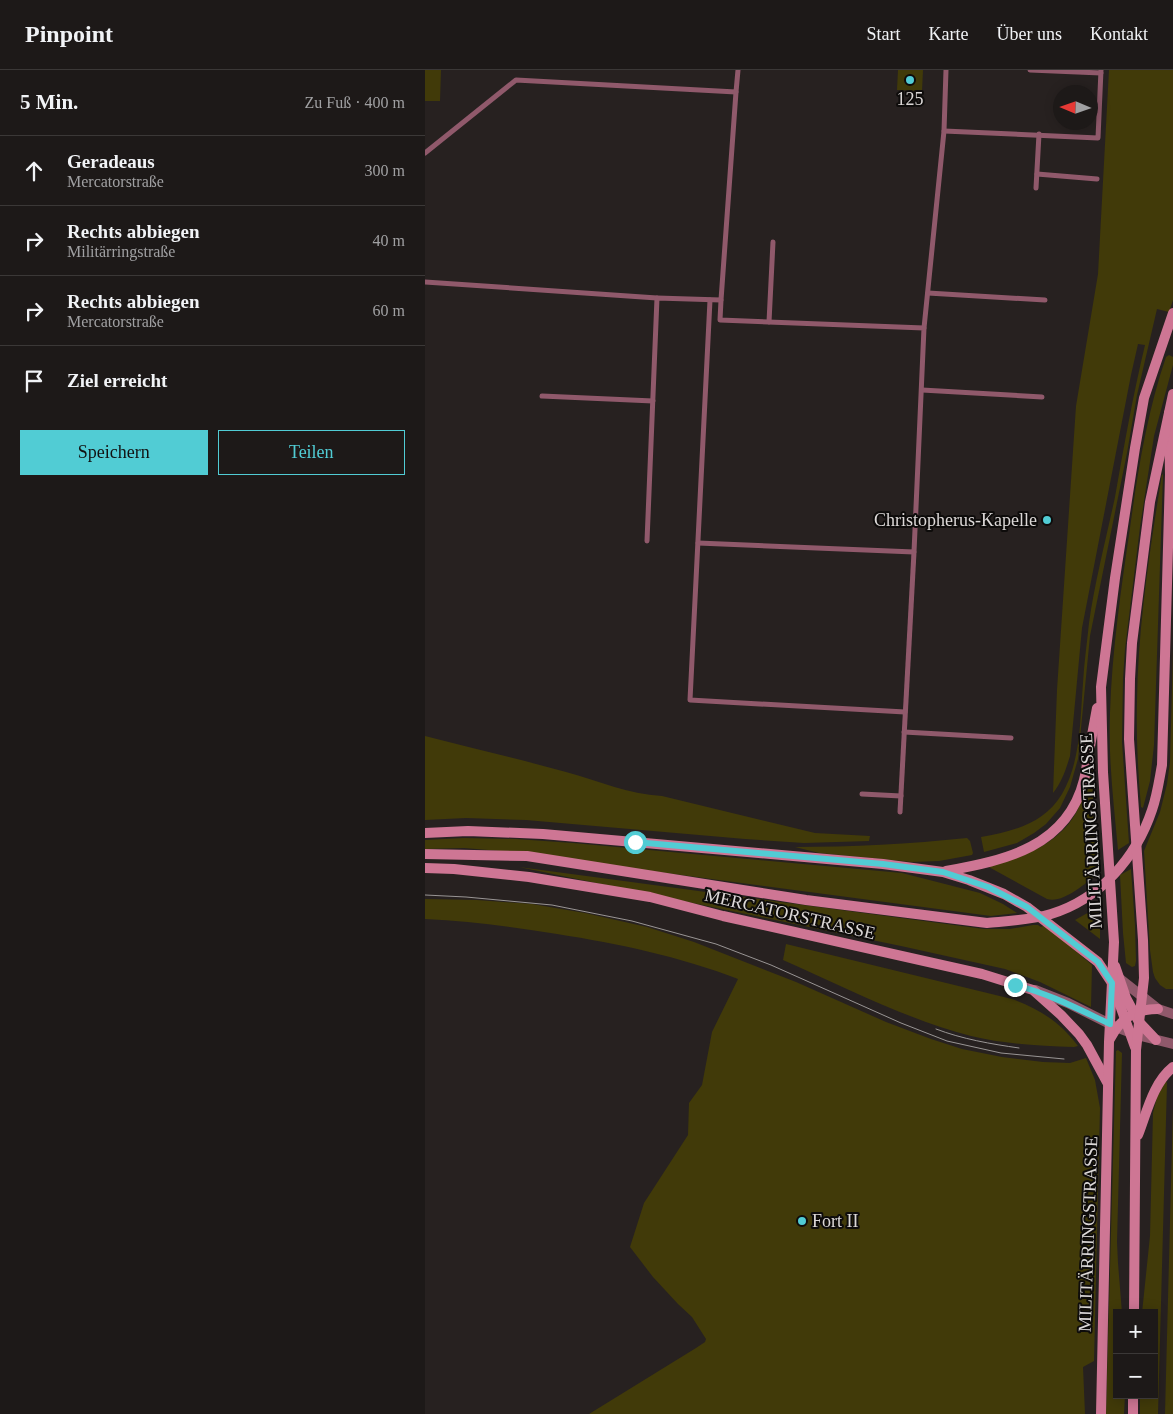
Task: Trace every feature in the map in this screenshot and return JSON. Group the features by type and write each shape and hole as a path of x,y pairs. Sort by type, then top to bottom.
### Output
{"main road":[{"name":"MILITÄRRINGSTRASSE","path":"1101,1414 1100,1384 1109,1042 1113,1026 1115,978 1103,772 1101,687 1115,578 1144,398 1168,340 1173,314"},
{"path":"1133,1034 1144,978 1129,740 1132,642 1150,502 1173,394"},
{"path":"425,854 527,856 806,900 987,923 1050,914 1075,905 1106,883 1126,860 1152,812 1158,789 1162,765 1168,563 1169,413"},
{"path":"943,872 999,859 1027,849 1043,840 1058,828 1068,816 1077,800 1084,780 1101,687"},
{"path":"425,834 468,832 543,834 883,864 943,872 988,887 1027,907 1098,962"},
{"name":"MERCATORSTRASSE","path":"425,868 454,869 529,877 650,897 723,916 982,974 1033,990"},
{"path":"1115,978 1138,1016 1157,1040"},
{"path":"1115,978 1125,1020 1133,1034 1136,1050 1134,1309"},
{"path":"1033,990 1079,1034 1109,1085"},
{"path":"1113,1026 1159,1009"},
{"path":"1135,1143 1157,1084 1173,1067"},
{"path":"1133,1399 1133,1414"}],"street":[{"path":"1098,962 1115,978 1142,995 1159,1009 1173,1014"},
{"name":"MERCATORSTRASSE","path":"1033,990 1068,1003 1133,1034 1173,1044"}],"lane":[{"path":"738,70 720,320 924,328"},
{"path":"900,812 924,328 947,70"},
{"path":"943,130 1098,138 1101,72 1030,70"},
{"path":"425,152 515,80 736,92"},
{"path":"1036,188 1039,134"},
{"path":"1037,174 1097,178"},
{"path":"769,322 773,242"},
{"path":"425,282 657,298 721,300"},
{"path":"928,293 1045,300"},
{"path":"647,541 657,298"},
{"path":"711,300 690,700 905,712"},
{"path":"922,390 1042,397"},
{"path":"542,396 653,401"},
{"path":"698,543 914,552"},
{"path":"904,732 1011,738"},
{"path":"862,794 901,796"}],"shaded area":[{"path":"425,70 441,70 440,101 425,101"},
{"name":"125","path":"898,70 923,70 922,91 897,90"},
{"path":"1109,70 1173,70 1173,300 1169,312 1157,309 1137,395 1090,636 1078,759 1070,787 1060,808 1046,824 1017,843 984,852 981,837 1016,829 1046,813 1062,794 1073,768 1079,740 1091,607 1145,345 1138,344 1131,375 1082,628 1070,756 1061,780 1053,793 1057,690 1076,406 1098,274"},
{"path":"1169,355 1173,357 1173,365 1154,436 1140,527 1125,649 1122,742 1129,843 1118,850 1110,747 1111,690 1115,643 1140,463 1153,399 1166,357"},
{"path":"1162,474 1154,745 1150,781 1143,808 1141,807 1137,754 1138,673 1145,588"},
{"path":"1173,648 1173,989 1166,989 1160,985 1153,972 1144,851 1160,812 1167,784 1170,762"},
{"path":"425,736 548,767 625,790 662,796 815,833 870,836 869,841 804,843 526,820 466,818 425,820"},
{"path":"1093,755 1093,811 1097,874 1073,892 1053,900 1047,899 987,866 1028,853 1064,829 1080,804"},
{"path":"464,838 573,843 902,873 980,893 1017,913 991,916 500,851 464,848 425,849 425,840"},
{"path":"967,838 970,841 972,855 939,861 912,862 819,853 795,847 881,845"},
{"path":"519,867 984,929 1010,929 1033,925 1041,927 1045,925 1092,965 1091,1007 1040,982 1005,969"},
{"path":"1131,869 1136,961 1135,966 1132,967 1126,963 1120,875"},
{"path":"425,899 532,904 585,913 647,927 694,942 796,982 886,1022 962,1049 1002,1057 1043,1062 1070,1063 1086,1058 1095,1080 1100,1108 1094,1361 1083,1367 1085,1414 589,1414 705,1342 706,1339 692,1317 653,1277 630,1247 644,1203 688,1135 689,1103 702,1085 712,1032 738,979 671,957 603,942 507,927 425,919"},
{"path":"1100,906 1100,939 1075,920"},
{"path":"786,944 1012,999 1041,1012 1064,1030 1078,1046 1035,1045 997,1041 971,1036 923,1021 783,960"},
{"path":"1118,1050 1122,1053 1117,1242 1122,1309 1113,1309 1113,1399 1125,1399 1124,1414 1106,1414 1116,1051"},
{"path":"1166,1081 1158,1414 1140,1414 1140,1399 1158,1399 1158,1309 1142,1309 1150,1236 1153,1113 1157,1097"},
{"path":"1173,1106 1173,1414 1165,1414"}],"tram line":[{"path":"425,895 552,905 632,921 716,944 771,965 901,1023 947,1041 1001,1053 1064,1059"},
{"path":"936,1029 977,1041 1019,1048"}],"place":[{"name":"125","path":"910,80"},
{"name":"Christopherus-Kapelle","path":"1047,520"},
{"name":"Fort II","path":"802,1221"}],"route":[{"path":"635,842 883,864 943,872 988,887 1027,907 1098,962 1112,983 1110,1024 1068,1003 1015,985"}]}
